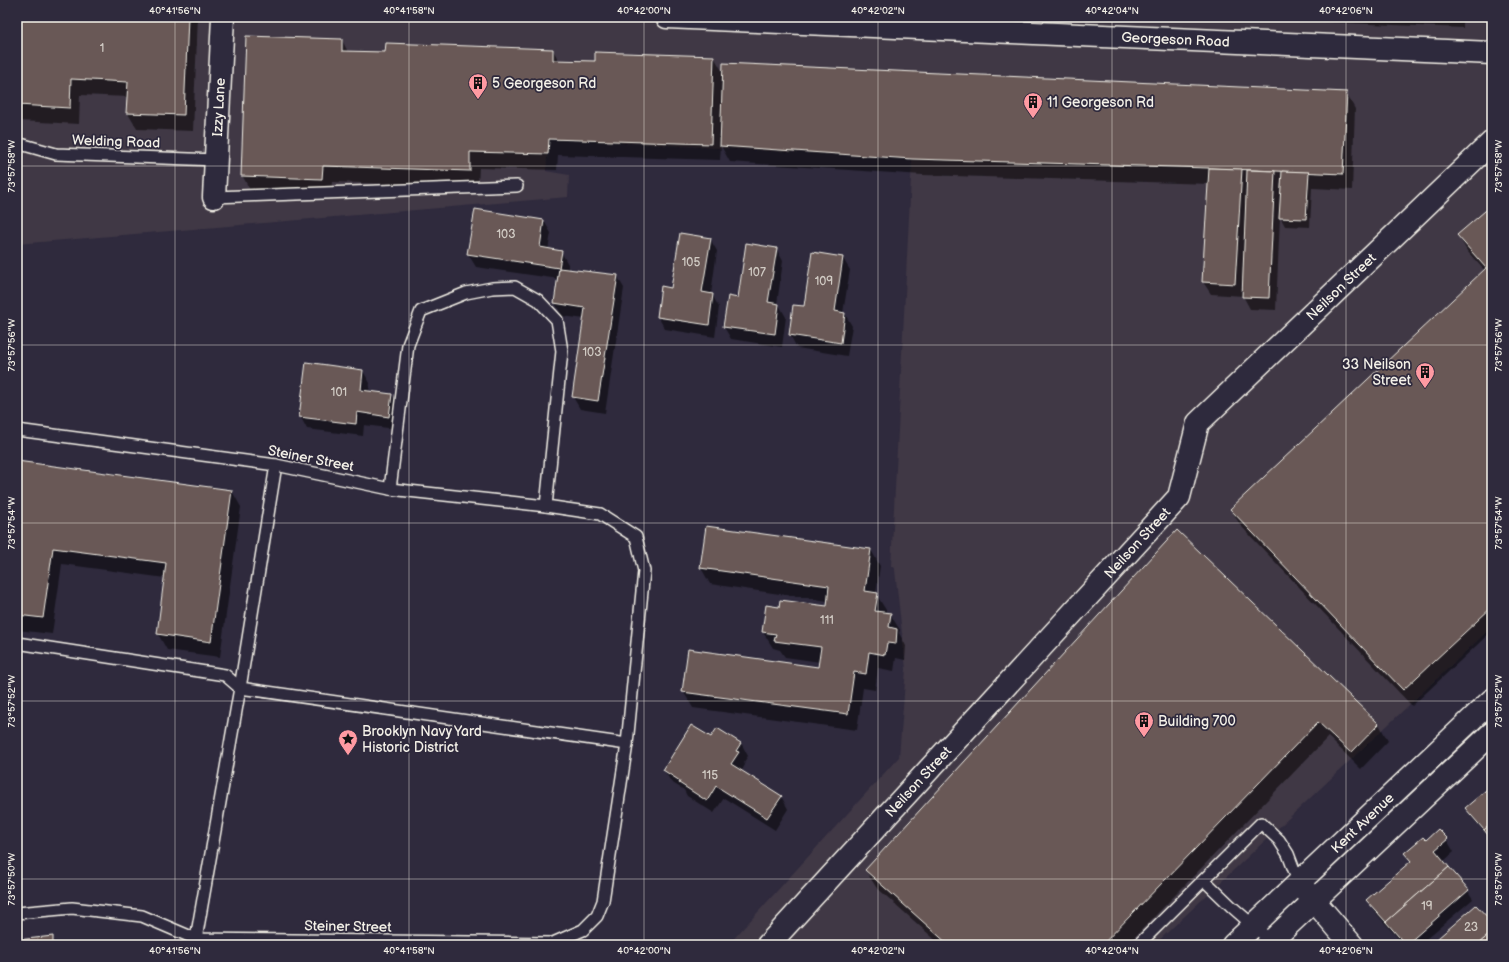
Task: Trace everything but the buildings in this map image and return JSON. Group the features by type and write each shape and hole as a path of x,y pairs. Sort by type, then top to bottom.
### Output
{"street":[{"name":"Izzy Lane","path":"214,197 223,17"},
{"name":"Georgeson Road","path":"667,17 1492,53"},
{"name":"Neilson Street","path":"768,945 1179,496 1198,423 1492,142"},
{"name":"Kent Avenue","path":"1233,945 1492,700"},
{"name":"Kent Avenue","path":"1269,943 1492,733"},
{"path":"1299,883 1352,945"}],"lane":[{"name":"Welding Road","path":"17,143 56,154 216,160"},
{"path":"214,197 517,186"},
{"path":"390,490 408,345 421,311 466,293 492,288 515,287 538,300 557,320 562,350 546,506"},
{"name":"Steiner Street","path":"17,430 276,465 390,490 546,506 600,514 636,537 644,571 627,744 603,901 597,916 583,930 553,943 196,939 142,916 72,908 17,913"},
{"path":"196,939 240,688 276,465"},
{"path":"17,643 225,675 240,688 627,744"},
{"path":"1138,945 1260,823 1279,840 1288,854 1299,883"},
{"path":"1204,880 1269,943"}],"shaded area":[{"path":"17,17 1492,17 1492,627 1154,945 728,945 899,757 906,669 895,568 891,566 912,159 549,139 546,171 569,175 568,197 17,244"}],"place":[{"name":"5 Georgeson Rd","path":"478,100"},
{"name":"11 Georgeson Rd","path":"1033,119"},
{"name":"33 Neilson Street","path":"1425,389"},
{"name":"Building 700","path":"1144,738"},
{"name":"Brooklyn Navy Yard Historic District","path":"348,756"}]}
